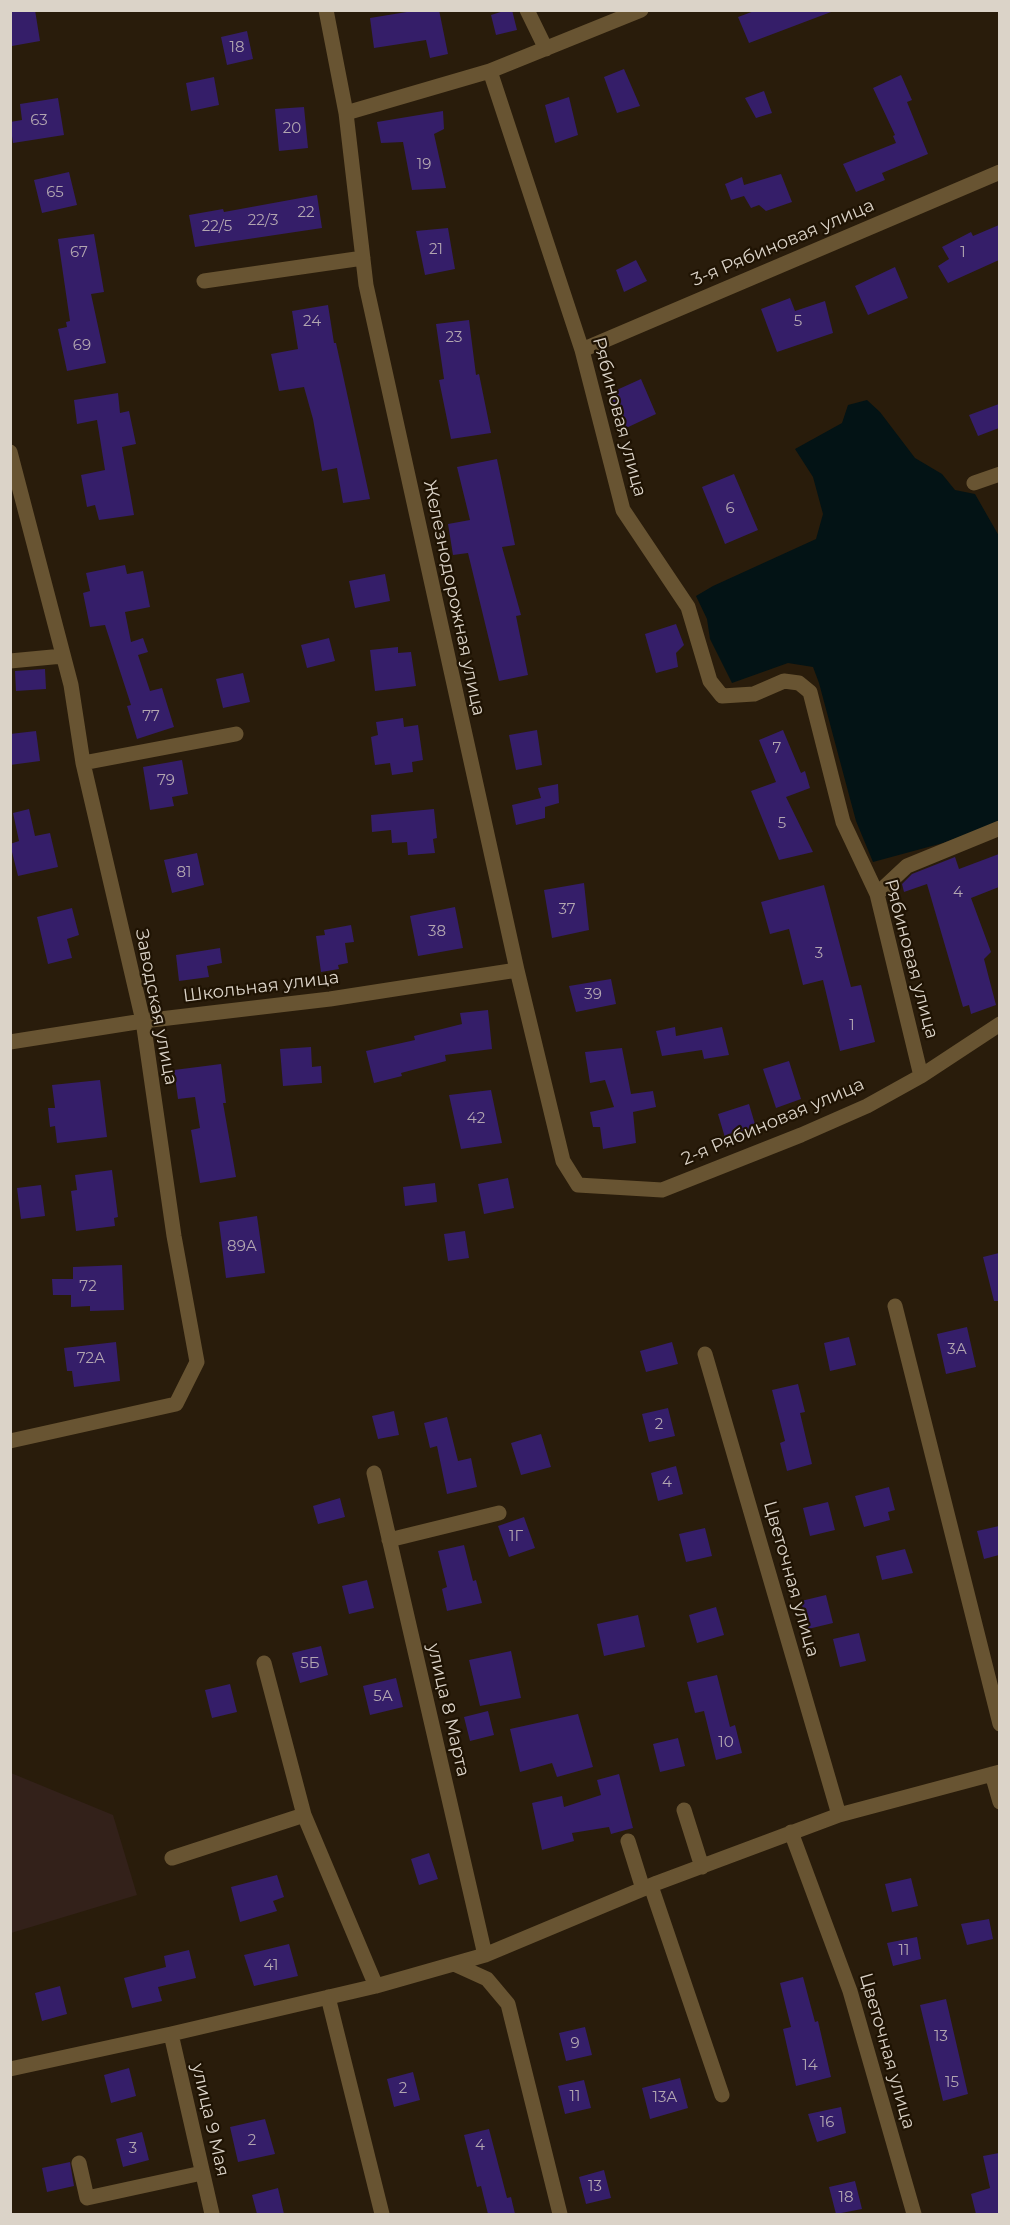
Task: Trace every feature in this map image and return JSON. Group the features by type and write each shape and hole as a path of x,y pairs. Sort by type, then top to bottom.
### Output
{"street":[{"name":"Железнодорожная улица","path":"326,10 346,113 366,285 517,970 563,1161 579,1185"},
{"path":"527,10 546,49"},
{"path":"346,113 490,71 641,10"},
{"name":"Рябиновая улица","path":"490,71 582,350 623,510 688,607 710,681 722,696 754,694 784,681 799,682 810,692 843,822 878,894 921,1076"},
{"name":"3-я Рябиновая улица","path":"582,350 999,172"},
{"path":"204,281 363,258"},
{"name":"Заводская улица","path":"10,452 71,685 83,764 143,1021 174,1236 196,1362 176,1404 10,1441"},
{"path":"974,483 999,474"},
{"path":"10,661 63,656"},
{"path":"83,764 236,734"},
{"path":"878,894 907,866 999,828"},
{"name":"Школьная улица","path":"10,1042 143,1021 330,999 517,970"},
{"name":"2-я Рябиновая улица","path":"579,1185 662,1190 801,1136 867,1106 921,1076 999,1024"},
{"path":"895,1306 999,1724"},
{"name":"Цветочная улица","path":"705,1354 839,1815"},
{"name":"улица 8 Марта","path":"374,1473 484,1955"},
{"path":"389,1540 500,1513"},
{"path":"264,1664 304,1815 376,1986"},
{"path":"10,2069 376,1986 484,1955 791,1832 839,1815 996,1773 999,1802"},
{"path":"684,1810 702,1866"},
{"path":"172,1858 304,1815"},
{"name":"Цветочная улица","path":"791,1832 850,1990 914,2214"},
{"path":"628,1841 722,2095"},
{"path":"454,1964 487,1979 508,2004 560,2214"},
{"path":"328,1997 382,2214"},
{"name":"улица 9 Мая","path":"171,2034 212,2214"},
{"path":"79,2163 87,2198 202,2173"}],"shaded area":[{"path":"867,400 880,412 915,458 942,474 955,490 975,494 999,536 999,822 943,843 873,862 856,821 813,667 788,663 732,683 710,639 707,619 696,596 816,539 823,514 813,477 795,449 842,423 848,405"},
{"path":"11,1773 113,1815 137,1895 11,1933"}],"building":[{"path":"10,10 35,10 40,41 12,46"},
{"path":"419,10 439,10 448,54 430,58 426,40 374,48 370,18"},
{"path":"512,10 517,30 496,35 491,15"},
{"path":"757,10 831,10 831,12 749,43 738,17"},
{"path":"247,31 253,59 227,65 221,37"},
{"path":"624,69 640,106 617,113 604,77"},
{"path":"901,75 912,100 907,102 928,154 882,173 885,180 856,192 843,164 896,143 893,136 895,135 873,88"},
{"path":"214,77 219,105 191,111 186,83"},
{"path":"764,91 772,113 756,118 745,98"},
{"path":"569,97 578,135 555,143 545,105"},
{"path":"58,98 64,135 13,143 10,122 22,120 20,104"},
{"path":"304,107 308,148 279,151 275,109"},
{"path":"443,111 444,129 434,134 446,188 412,190 403,142 381,143 377,122"},
{"path":"69,172 77,205 42,213 34,180"},
{"path":"781,174 792,202 766,211 759,205 751,208 744,196 731,200 725,184 742,177 744,185"},
{"path":"317,195 322,228 195,247 189,215 223,209 224,212"},
{"path":"999,225 999,260 948,283 938,266 949,259 942,247 971,232 973,236"},
{"path":"448,228 455,269 425,275 416,231"},
{"path":"94,234 104,292 91,294 106,363 67,371 58,329 67,327 66,322 70,321 58,239"},
{"path":"636,260 647,281 624,292 616,270"},
{"path":"895,267 908,298 868,315 855,286"},
{"path":"790,298 795,311 825,301 833,333 777,352 761,309"},
{"path":"328,305 334,343 336,343 370,499 343,503 337,468 322,471 313,419 304,387 279,391 271,354 298,349 292,311"},
{"path":"469,320 476,375 479,374 491,433 451,439 439,380 444,379 436,324"},
{"path":"641,379 656,414 624,429 610,393"},
{"path":"118,393 120,413 129,411 136,444 122,447 134,515 99,520 95,505 87,507 81,475 105,470 97,420 77,424 74,400"},
{"path":"999,404 999,428 978,436 969,415"},
{"path":"497,459 515,545 502,547 521,615 516,616 528,675 499,681 468,553 453,555 448,524 470,520 457,467"},
{"path":"734,474 758,530 725,544 702,487"},
{"path":"125,565 127,574 143,571 150,607 125,612 131,642 143,638 148,652 138,655 150,691 162,688 174,727 137,739 127,706 131,705 105,625 90,627 83,593 90,591 86,573"},
{"path":"385,574 390,601 355,608 349,581"},
{"path":"676,624 684,645 676,653 678,667 656,673 645,634"},
{"path":"329,638 335,661 307,668 301,645"},
{"path":"398,647 398,653 411,652 416,686 375,691 370,650"},
{"path":"45,669 46,689 16,691 15,671"},
{"path":"243,673 250,702 223,708 216,679"},
{"path":"403,718 404,727 418,725 423,760 412,762 413,772 392,775 390,763 375,765 371,737 378,735 376,722"},
{"path":"537,730 542,765 516,770 509,735"},
{"path":"783,730 801,773 805,771 810,788 786,797 813,852 779,860 751,791 776,782 759,740"},
{"path":"36,731 40,761 10,765 10,734"},
{"path":"182,760 188,794 172,797 174,806 150,810 143,767"},
{"path":"558,784 559,803 545,807 545,818 516,825 512,805 541,798 538,788"},
{"path":"29,809 35,836 50,833 58,867 18,876 10,844 19,841 13,813"},
{"path":"434,809 437,838 433,839 435,853 408,855 407,842 392,843 391,830 372,832 371,815"},
{"path":"197,853 204,885 172,893 164,860"},
{"path":"999,854 999,887 971,898 991,952 984,959 996,1005 971,1014 969,1005 963,1007 927,884 904,892 902,884 912,874 955,857 959,869"},
{"path":"584,883 589,930 552,938 544,890"},
{"path":"824,885 851,987 861,985 875,1042 840,1051 823,980 803,985 789,929 770,934 761,902"},
{"path":"455,907 463,948 418,956 410,916"},
{"path":"72,908 79,935 67,939 72,958 48,964 37,917"},
{"path":"351,925 354,942 345,943 348,963 338,965 339,969 321,972 316,936 325,935 324,930"},
{"path":"220,948 222,963 207,966 209,977 179,981 176,955"},
{"path":"611,979 616,1004 576,1012 569,986"},
{"path":"488,1010 492,1049 445,1055 446,1061 374,1083 366,1051 415,1040 414,1036 462,1024 460,1013"},
{"path":"675,1027 676,1036 722,1027 729,1055 704,1059 702,1050 662,1056 656,1031"},
{"path":"311,1047 312,1067 321,1066 322,1083 283,1086 280,1049"},
{"path":"622,1048 631,1094 653,1091 656,1107 633,1112 636,1143 603,1149 600,1127 593,1127 590,1112 614,1107 605,1080 590,1083 585,1052"},
{"path":"789,1061 801,1099 776,1108 763,1069"},
{"path":"221,1064 226,1103 223,1103 236,1177 200,1183 191,1130 200,1128 195,1097 178,1099 174,1070"},
{"path":"100,1080 107,1137 57,1143 55,1126 50,1127 48,1108 55,1108 52,1085"},
{"path":"491,1090 502,1143 461,1149 449,1095"},
{"path":"749,1104 757,1131 726,1141 718,1114"},
{"path":"112,1170 118,1217 114,1218 115,1226 76,1231 71,1191 77,1190 75,1175"},
{"path":"508,1178 514,1208 484,1214 478,1184"},
{"path":"435,1183 437,1202 405,1206 403,1187"},
{"path":"41,1185 45,1216 21,1219 17,1188"},
{"path":"257,1216 265,1273 226,1278 219,1222"},
{"path":"465,1231 469,1258 448,1261 444,1234"},
{"path":"999,1253 999,1301 994,1301 983,1257"},
{"path":"122,1265 124,1310 90,1311 90,1306 71,1307 71,1295 53,1295 52,1279 73,1279 73,1267"},
{"path":"967,1327 976,1367 946,1374 937,1334"},
{"path":"849,1337 856,1365 830,1371 824,1343"},
{"path":"116,1342 120,1381 74,1387 72,1371 67,1371 64,1348"},
{"path":"672,1342 678,1364 646,1372 640,1351"},
{"path":"798,1384 805,1412 800,1413 812,1464 787,1471 780,1443 785,1441 772,1390"},
{"path":"668,1408 675,1436 649,1442 642,1414"},
{"path":"394,1411 399,1435 378,1439 372,1416"},
{"path":"447,1417 458,1461 471,1458 477,1487 447,1494 437,1446 430,1448 424,1423"},
{"path":"541,1434 551,1467 521,1475 511,1443"},
{"path":"676,1466 683,1494 658,1501 651,1473"},
{"path":"889,1487 895,1510 888,1512 890,1520 864,1527 855,1496"},
{"path":"340,1498 345,1517 318,1524 313,1506"},
{"path":"828,1502 835,1530 810,1536 803,1508"},
{"path":"524,1517 535,1548 509,1557 498,1526"},
{"path":"999,1526 999,1555 984,1559 977,1531"},
{"path":"705,1528 712,1556 686,1562 679,1534"},
{"path":"464,1545 473,1581 476,1580 482,1603 447,1611 442,1589 447,1587 438,1551"},
{"path":"905,1549 913,1573 882,1580 876,1556"},
{"path":"367,1580 374,1608 349,1614 342,1586"},
{"path":"826,1595 833,1623 808,1629 801,1601"},
{"path":"716,1607 724,1635 697,1643 689,1615"},
{"path":"638,1615 645,1647 604,1656 597,1624"},
{"path":"859,1633 866,1661 840,1667 833,1639"},
{"path":"321,1646 328,1675 300,1683 292,1653"},
{"path":"511,1651 521,1698 480,1706 469,1660"},
{"path":"717,1675 730,1727 735,1725 742,1753 716,1760 704,1711 695,1713 687,1682"},
{"path":"396,1678 403,1707 370,1715 363,1686"},
{"path":"230,1684 237,1712 212,1718 205,1690"},
{"path":"488,1711 494,1735 470,1741 464,1717"},
{"path":"578,1714 593,1767 557,1777 552,1763 520,1772 510,1729"},
{"path":"678,1738 685,1766 660,1772 653,1744"},
{"path":"619,1774 633,1828 611,1834 609,1827 572,1833 574,1841 542,1850 532,1803 562,1796 564,1807 601,1795 597,1780"},
{"path":"429,1853 438,1879 419,1885 411,1859"},
{"path":"277,1875 284,1897 273,1901 277,1911 240,1922 231,1887"},
{"path":"911,1878 918,1906 892,1912 885,1884"},
{"path":"989,1919 993,1939 967,1945 961,1924"},
{"path":"917,1937 921,1959 893,1966 887,1943"},
{"path":"289,1944 298,1976 254,1986 244,1955"},
{"path":"189,1950 196,1978 158,1987 162,2001 132,2008 124,1978 166,1967 164,1956"},
{"path":"803,1977 815,2022 818,2021 831,2077 796,2086 783,2029 791,2027 780,1983"},
{"path":"60,1986 67,2014 42,2021 35,1993"},
{"path":"946,1999 968,2094 943,2101 920,2005"},
{"path":"585,2027 592,2055 566,2061 559,2033"},
{"path":"129,2068 136,2096 111,2103 104,2075"},
{"path":"413,2072 420,2100 394,2107 387,2079"},
{"path":"680,2078 688,2108 650,2119 642,2088"},
{"path":"584,2080 591,2108 565,2114 558,2086"},
{"path":"841,2107 846,2133 817,2142 808,2114"},
{"path":"265,2119 275,2154 238,2162 230,2127"},
{"path":"489,2129 507,2198 511,2197 515,2214 488,2214 481,2186 477,2187 464,2135"},
{"path":"142,2132 149,2160 123,2167 116,2139"},
{"path":"999,2153 999,2214 976,2214 971,2194 990,2188 983,2156"},
{"path":"70,2162 74,2186 47,2192 42,2168"},
{"path":"604,2170 611,2198 586,2204 579,2177"},
{"path":"855,2181 862,2209 836,2214 829,2187"},
{"path":"278,2188 284,2214 257,2214 252,2195"}]}
